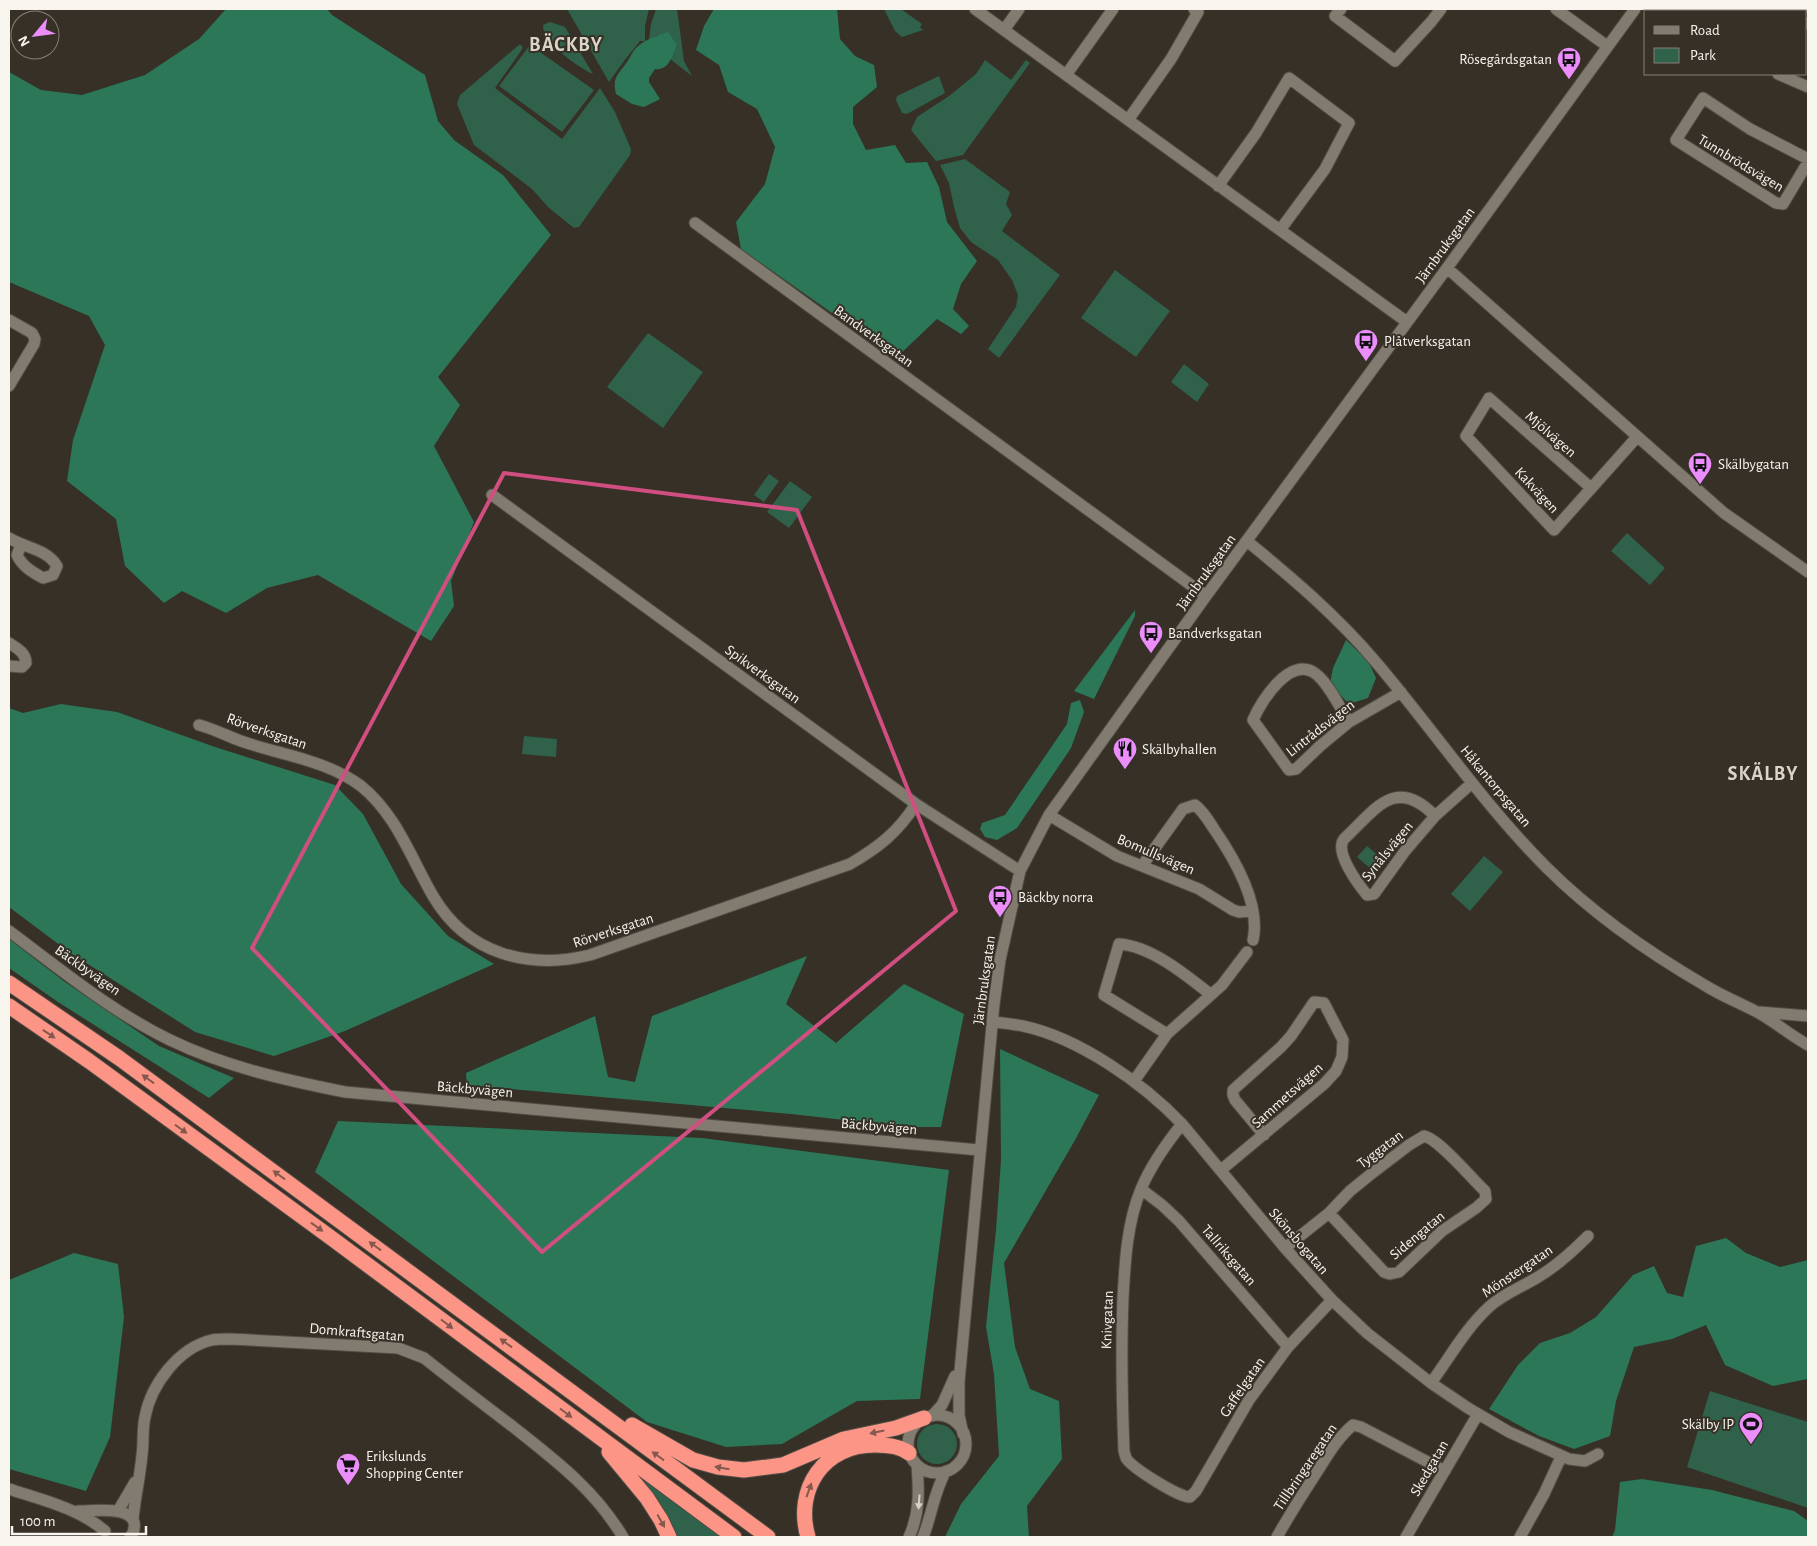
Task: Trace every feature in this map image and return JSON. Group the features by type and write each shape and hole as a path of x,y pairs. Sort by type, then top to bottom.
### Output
{"highway":[{"path":"9,983 119,1058 768,1537"},
{"path":"9,1006 90,1061 734,1537"},
{"path":"597,1411 611,1412 650,1437 693,1460 718,1468 744,1470 783,1465 844,1440 896,1428 928,1417"},
{"path":"602,1440 612,1458 650,1503 669,1537"},
{"path":"808,1537 804,1513 808,1489 818,1472 831,1459 848,1450 866,1445 892,1446 902,1449 913,1459"}],"street":[{"path":"975,9 1407,322"},
{"path":"1004,30 1019,9"},
{"path":"1066,75 1113,9"},
{"path":"1128,120 1171,59 1198,12 1194,9"},
{"path":"1341,9 1334,16 1395,61 1441,9"},
{"path":"1556,9 1607,46"},
{"name":"Järnbruksgatan","path":"963,1434 958,1411 959,1382 979,1150 1000,960 1020,871 1049,815 1206,596 1635,9"},
{"path":"1780,75 1808,87"},
{"path":"1218,186 1256,133 1289,78 1349,123 1325,169 1280,230"},
{"name":"Tunnbrödsvägen","path":"1703,98 1750,128 1808,160 1783,204 1776,203 1676,140 1703,98"},
{"name":"Bandverksgatan","path":"695,223 1206,596"},
{"path":"1447,268 1724,513 1808,572"},
{"path":"9,320 32,333 35,339 34,344 9,386"},
{"name":"Kakvägen","path":"1492,401 1489,398 1466,436 1554,530 1637,437"},
{"name":"Mjölvägen","path":"1492,401 1591,488"},
{"name":"Spikverksgatan","path":"492,496 916,804 1020,871"},
{"path":"9,538 21,545"},
{"name":"Håkantorpsgatan","path":"1247,542 1312,596 1343,625 1401,692 1472,783 1547,868 1601,914 1654,953 1707,986 1756,1012 1808,1045"},
{"path":"9,643 20,650 25,656 26,662 22,667 9,666"},
{"name":"Lintrådsvägen","path":"1349,722 1322,680 1315,673 1307,670 1294,670 1281,680 1262,701 1253,720 1289,770 1296,769 1349,722 1401,692"},
{"name":"Rörverksgatan","path":"199,724 240,740 324,766 355,782 375,799 390,818 438,904 448,917 473,940 492,950 522,959 559,961 590,955 850,864 882,844 902,824 916,804"},
{"name":"Synålsvägen","path":"1435,816 1415,799 1393,798 1382,803 1342,843 1341,852 1358,884 1367,895 1374,894 1405,851 1435,816 1472,783"},
{"path":"1142,866 1183,809 1195,805 1205,816 1232,856 1244,883 1253,910 1255,925 1253,940"},
{"name":"Bomullsvägen","path":"1049,815 1117,856 1199,889 1233,910 1239,912 1253,910"},
{"name":"Bäckbyvägen","path":"9,931 97,996 138,1023 169,1040 248,1070 298,1083 355,1093 979,1150"},
{"path":"1167,1034 1104,995 1119,944 1142,950 1161,959 1186,975 1210,994"},
{"path":"1134,1081 1167,1034 1222,985 1247,952"},
{"name":"Sammetsvägen","path":"1221,1170 1264,1135 1324,1084 1336,1071 1342,1056 1343,1040 1324,1003 1314,1002 1282,1047 1232,1090 1235,1100 1264,1135"},
{"name":"Håkantorpsgatan","path":"1756,1012 1808,1016"},
{"name":"Skönsbogatan","path":"993,1022 1025,1026 1068,1042 1117,1069 1165,1106 1285,1248 1332,1300 1366,1333 1431,1383 1509,1432 1561,1457 1585,1460 1598,1454"},
{"name":"Knivgatan","path":"1182,1124 1159,1154 1141,1189 1133,1214 1125,1260 1121,1382 1124,1451 1126,1458 1154,1480 1187,1497"},
{"name":"Tyggatan","path":"1285,1248 1329,1213 1350,1191 1371,1174 1424,1136 1429,1137 1449,1154 1485,1191 1484,1200"},
{"name":"Tallriksgatan","path":"1141,1189 1162,1204 1178,1221 1288,1347"},
{"name":"Sidengatan","path":"1329,1213 1384,1272 1390,1274 1399,1272 1442,1231 1476,1208 1484,1200"},
{"name":"Mönstergatan","path":"1431,1383 1471,1325 1490,1306 1505,1295 1549,1270 1576,1249 1588,1236"},
{"name":"Gaffelgatan","path":"1187,1497 1190,1497 1196,1491 1249,1400 1288,1347 1332,1300"},
{"name":"Domkraftsgatan","path":"130,1537 135,1526 133,1519 143,1453 145,1415 153,1392 170,1367 184,1355 211,1340 231,1338 398,1348 424,1358 565,1468 598,1502 623,1537"},
{"name":"Järnbruksgatan","path":"928,1417 942,1405 951,1388 958,1369 963,1342"},
{"name":"Skedgatan","path":"1406,1537 1478,1414"},
{"path":"909,1537 918,1509 919,1496 913,1459 908,1446 911,1431 916,1424 928,1417 942,1416 952,1420 959,1426 965,1443 964,1452 954,1467 946,1471 930,1472 913,1459"},
{"name":"Tillbringaregatan","path":"1278,1537 1287,1519 1329,1453 1346,1430 1353,1425 1362,1427 1444,1471"},
{"path":"1520,1537 1544,1494 1561,1457"},
{"path":"923,1537 932,1513 938,1486 946,1471"},
{"name":"Domkraftsgatan","path":"107,1534 106,1519 116,1512 138,1476"},
{"path":"9,1489 76,1511 93,1521 107,1534"},
{"path":"76,1511 124,1512 133,1519"}],"highlighted area":[{"path":"504,473 797,510 956,911 542,1252 252,948"}],"green space":[{"path":"226,9 327,9 332,15 425,75 438,121 454,140 503,175 551,235 438,377 460,405 434,446 474,522 451,581 454,606 431,641 318,575 267,588 226,613 182,591 164,603 125,566 116,519 67,481 73,440 105,345 89,316 9,282 9,72 41,90 82,95 145,75 199,39"},
{"path":"567,9 649,9 645,26 645,41 640,41 609,82"},
{"path":"656,9 677,9 684,61 692,76 670,59 677,45 657,35 649,40 651,24"},
{"path":"714,9 837,9 840,39 855,56 874,65 877,87 853,107 853,124 866,150 895,145 906,163 927,162 939,187 947,222 977,261 961,284 953,309 969,326 961,334 937,319 896,358 741,249 736,222 765,184 775,147 757,109 728,92 719,65 696,50 704,26"},
{"path":"884,9 901,9 922,24 920,27 923,30 902,37 895,31"},
{"path":"550,22 565,27 593,74 562,54 548,39 543,25"},
{"path":"668,32 677,45 667,65 664,68 655,69 649,78 649,82 660,99 644,107 632,104 616,94 615,80 639,45 655,36"},
{"path":"520,44 523,48 495,88 562,139 600,88 615,112 631,149 630,155 579,227 574,228 549,208 532,189 474,145 457,104 460,95"},
{"path":"530,45 594,90 562,132 499,86"},
{"path":"985,60 1011,80 1026,60 1030,63 963,155 936,161 911,130 917,117 949,96 976,74"},
{"path":"939,76 945,93 907,114 902,113 896,100 897,96"},
{"path":"965,159 1010,192 1006,204 1012,215 1002,231 1060,275 999,358 988,349 1016,307 1018,295 1012,280 998,260 971,242 960,228 949,183 940,165"},
{"path":"1115,270 1170,311 1136,357 1081,318"},
{"path":"648,333 703,372 663,428 607,387"},
{"path":"1184,364 1209,384 1197,402 1171,382"},
{"path":"769,474 779,481 764,502 754,495"},
{"path":"790,481 812,497 789,528 767,512"},
{"path":"1627,533 1665,568 1650,585 1611,551"},
{"path":"1135,610 1135,616 1094,699 1074,691"},
{"path":"1346,640 1368,661 1376,678 1368,698 1349,704 1330,684 1333,668"},
{"path":"1080,700 1084,712 1071,748 1017,828 997,840 985,837 980,829 982,823 1005,815 1067,724 1071,703"},
{"path":"61,704 117,712 215,747 335,785 363,814 401,884 448,936 494,964 345,1031 274,1056 195,1032 69,952 9,907 9,708 23,713"},
{"path":"524,736 557,739 556,757 522,754"},
{"path":"1367,846 1382,859 1372,870 1357,857"},
{"path":"1484,856 1503,872 1470,911 1451,894"},
{"path":"9,939 65,982 159,1046 234,1078 209,1098 58,1002 9,968"},
{"path":"807,956 786,1004 836,1043 904,984 964,1014 941,1127 907,1127 791,1114 467,1085 466,1073 595,1016 608,1077 635,1082 652,1016"},
{"path":"1000,1049 1099,1095 1004,1263 1015,1347 1030,1389 1059,1401 1062,1459 1027,1506 1029,1537 945,1537 961,1504 999,1456 994,1374 986,1327 1001,1160"},
{"path":"338,1121 702,1138 949,1170 920,1399 857,1401 782,1444 726,1447 647,1422 315,1172"},
{"path":"1726,1238 1746,1253 1780,1267 1808,1260 1808,1380 1773,1386 1725,1365 1706,1325 1672,1339 1634,1347 1616,1401 1610,1436 1574,1449 1539,1436 1489,1409 1518,1365 1540,1343 1570,1333 1596,1317 1633,1275 1654,1266 1667,1293 1683,1297 1696,1246"},
{"path":"74,1253 118,1264 124,1317 110,1437 86,1491 9,1469 9,1280"},
{"name":"Skälby IP","path":"1710,1391 1808,1422 1808,1508 1687,1467"},
{"path":"941,1424 948,1427 954,1433 957,1444 956,1452 948,1461 941,1464 933,1464 926,1461 918,1452 917,1440 920,1433 929,1425"},
{"path":"639,1476 721,1537 675,1537 637,1478"},
{"path":"1642,1479 1712,1490 1794,1511 1808,1521 1808,1537 1612,1537 1615,1530 1620,1482"}],"place":[{"name":"Rösegårdsgatan","path":"1569,80"},
{"name":"Plåtverksgatan","path":"1366,362"},
{"name":"Skälbygatan","path":"1700,485"},
{"name":"Bandverksgatan","path":"1151,654"},
{"name":"Skälbyhallen","path":"1125,770"},
{"name":"Bäckby norra","path":"1000,918"},
{"name":"Skälby IP","path":"1751,1445"},
{"name":"Erikslunds Shopping Center","path":"348,1486"}],"district":[{"name":"BÄCKBY","path":"566,44"},
{"name":"SKÄLBY","path":"1763,773"}]}
